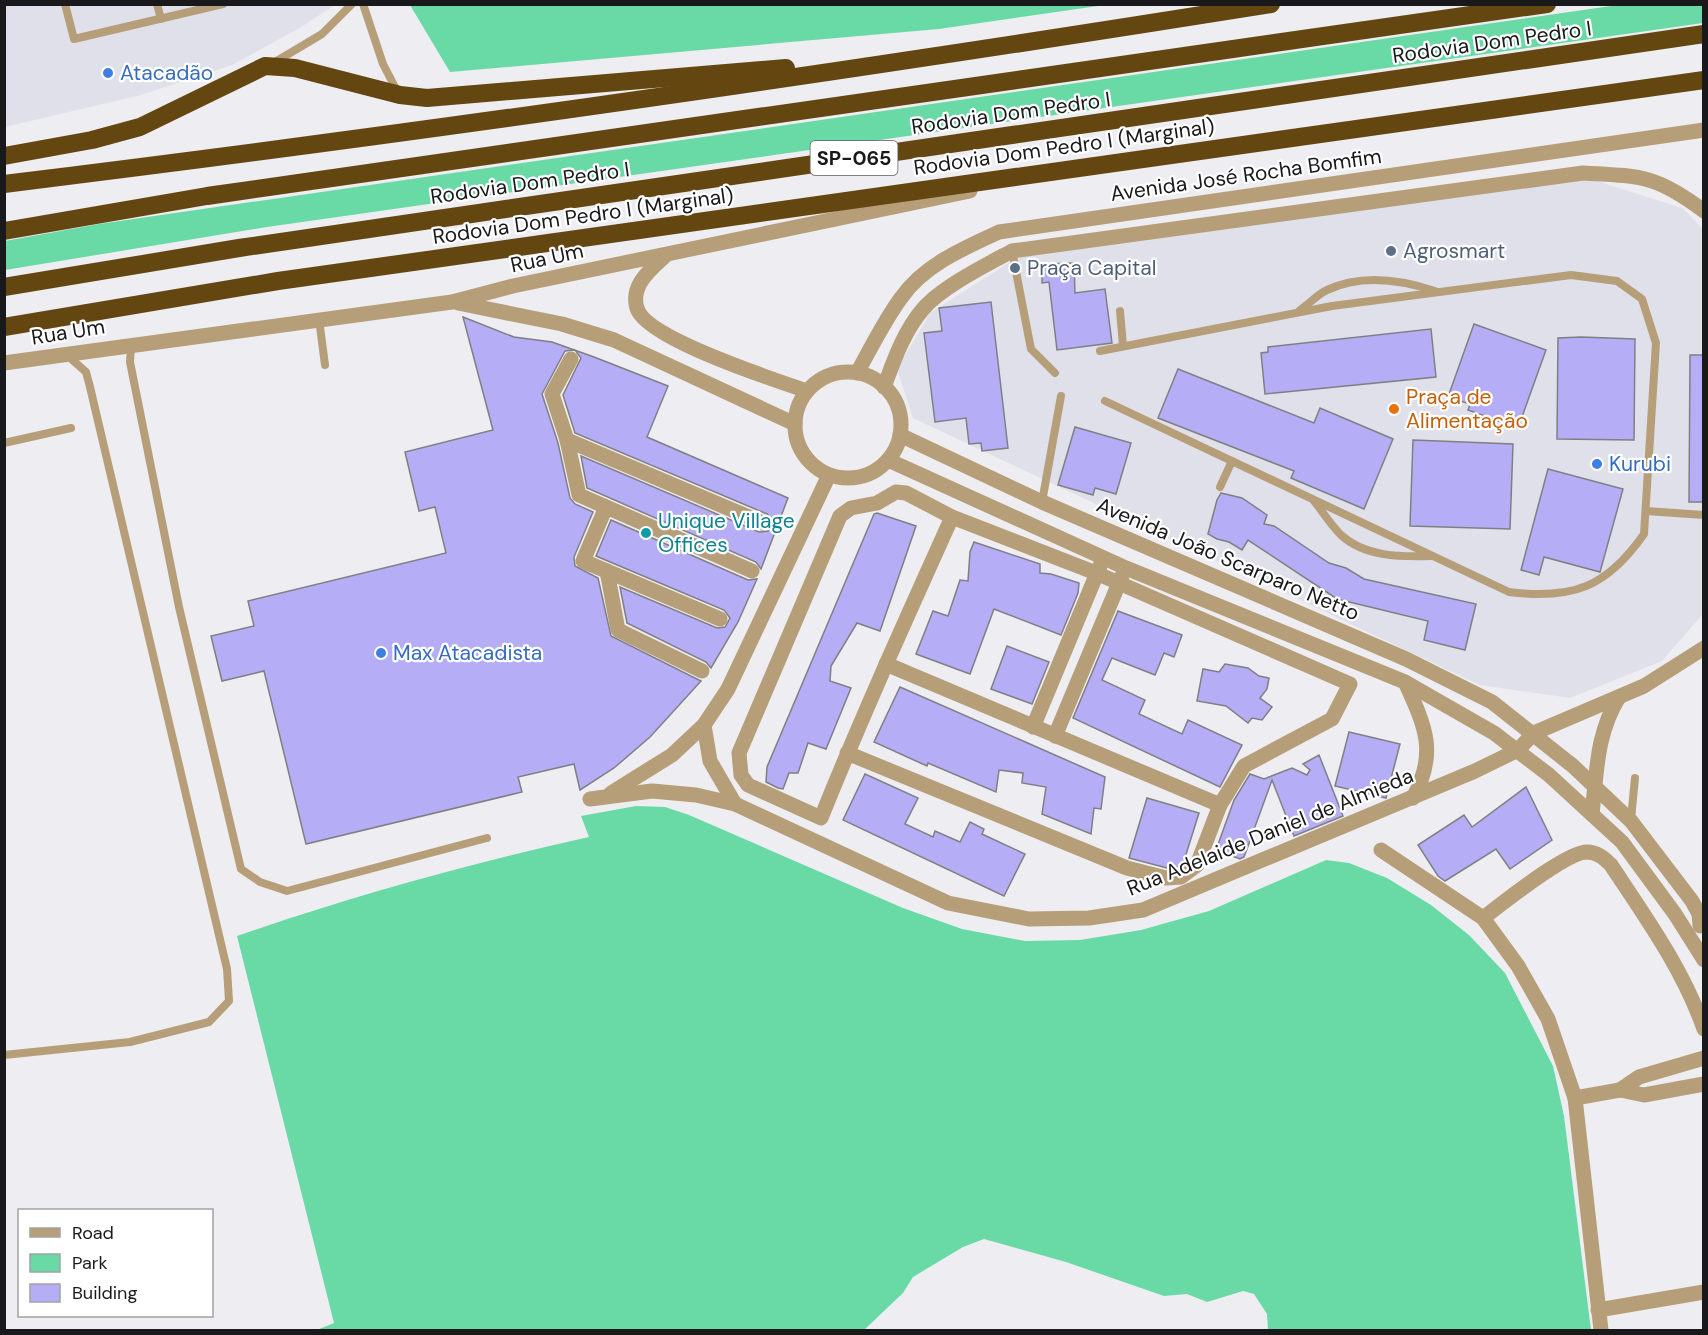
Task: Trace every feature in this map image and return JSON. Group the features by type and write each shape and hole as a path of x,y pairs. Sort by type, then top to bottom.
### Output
{"highway":[{"path":"4,184 593,107 967,54 1271,4"},
{"path":"1367,30 1460,4"},
{"name":"Rodovia Dom Pedro I","path":"4,231 218,194 1547,4"},
{"name":"Rodovia Dom Pedro I","path":"4,287 239,248 1704,34"},
{"path":"4,156 92,140 140,127 265,66 295,68 400,95 427,98 967,54"},
{"name":"Rodovia Dom Pedro I (Marginal)","path":"4,327 278,280 503,251 1094,165 1704,80"}],"street":[{"name":"Avenida José Rocha Bomfim","path":"856,373 902,296 929,270 957,252 999,232 1704,130"},
{"name":"Rua Um","path":"4,363 61,353 452,302 513,286 1094,165"},
{"name":"Avenida José Rocha Bomfim","path":"884,387 902,343 924,308 965,277 1012,251 1583,173 1632,175 1654,180 1679,191 1704,211"},
{"path":"666,255 645,276 636,289 637,309 648,325 701,352 807,392"},
{"path":"452,302 562,324 614,340 795,424"},
{"path":"571,359 552,394 567,440 579,495 752,571"},
{"path":"856,373 872,378 884,387 895,401 901,417 900,435 888,460 876,470 861,477 845,478 829,475 815,467 804,455 797,440 795,424 798,407 807,392 821,380 838,374 856,373"},
{"name":"Avenida João Scarparo Netto","path":"900,435 1042,502 1415,663 1492,702 1534,733 1631,821 1692,901 1699,914 1702,927"},
{"path":"567,440 763,523"},
{"path":"888,460 1126,568 1405,681 1518,750 1622,842 1675,914 1704,960"},
{"path":"608,795 672,755 704,725 728,689 829,475"},
{"path":"847,753 1126,868 1166,878 1181,877 1197,866 1220,805 1244,766 1332,719 1350,684 1096,573 952,518 906,493 897,492 877,503 851,508 840,516 739,753 738,763 741,775 758,791 821,818 847,753 952,518"},
{"path":"606,507 583,561 720,619"},
{"path":"1033,727 1104,558"},
{"path":"1055,736 1126,568"},
{"path":"607,571 618,630 702,671"},
{"name":"Rua Adelaide Daniel de Almieda","path":"590,799 608,795 670,792 735,804 948,903 1039,919 1089,918 1143,910 1413,798 1518,750 1534,733 1644,686 1704,648"},
{"path":"886,664 1220,805"},
{"path":"1405,681 1425,725 1427,751 1423,779 1413,798"},
{"path":"1592,814 1599,742 1609,714 1619,697"},
{"path":"704,725 710,761 735,804"},
{"path":"1381,850 1483,918 1518,966 1548,1019 1575,1098 1601,1330"},
{"path":"1483,918 1569,858 1589,852 1599,855 1611,865 1664,945 1693,998 1704,1029"},
{"path":"1675,914 1702,927"},
{"path":"1620,1090 1639,1077 1704,1058"},
{"path":"1575,1098 1620,1090 1644,1095 1704,1084"},
{"path":"1598,1310 1704,1292"}],"lane":[{"path":"65,4 74,39 223,4"},
{"path":"157,4 161,19"},
{"path":"265,66 322,34 352,4"},
{"path":"363,4 386,72 400,95"},
{"path":"1012,251 1031,349 1055,373"},
{"path":"1100,351 1298,312 1439,292 1571,275 1617,281 1642,299 1656,343 1644,534 1626,560 1609,574 1575,591 1543,596 1509,592 1105,401"},
{"path":"1298,312 1327,290 1368,280 1409,282 1439,292"},
{"path":"1120,311 1123,346"},
{"path":"319,318 325,365"},
{"path":"131,344 130,362 179,607 241,869 260,882 287,891 487,838"},
{"path":"4,1055 142,1039 209,1022 229,1001 227,969 90,387 86,372 73,358 61,353"},
{"path":"1042,502 1061,396"},
{"path":"4,443 71,428"},
{"path":"1220,487 1232,461"},
{"path":"1313,500 1341,535 1370,552 1400,557 1433,556"},
{"path":"1646,511 1704,515"},
{"path":"1631,821 1635,778"}],"shaded area":[{"name":"Atacadão","path":"4,5 335,5 298,29 232,65 141,95 5,127"},
{"path":"1581,176 1682,208 1703,229 1703,614 1662,661 1570,698 1480,685 913,418 897,369 930,313 1019,256"}],"green space":[{"path":"1625,4 1703,5 1703,23 267,227 5,270 5,241 99,224"},
{"path":"410,5 1105,5 939,29 450,72"},
{"path":"636,806 665,807 689,815 903,908 962,929 1025,941 1080,940 1141,930 1209,911 1326,860 1349,863 1387,878 1431,905 1469,935 1505,973 1553,1066 1564,1116 1591,1330 1268,1330 1267,1314 1254,1294 1243,1291 1207,1302 1187,1294 1164,1296 1066,1262 984,1239 963,1247 913,1277 903,1293 864,1330 317,1330 334,1323 237,936 324,907 411,882 589,837 581,816"}],"building":[{"path":"1074,263 1075,293 1105,289 1112,343 1057,350 1049,282 1042,283 1042,264"},
{"path":"991,302 1008,448 982,451 981,443 969,444 966,418 935,422 924,333 942,331 939,308"},
{"name":"Max Atacadista","path":"463,317 514,337 552,342 575,350 565,351 542,394 558,443 570,498 575,504 593,512 574,557 575,566 598,578 611,636 701,681 650,737 614,768 580,790 574,764 518,777 522,792 306,844 264,671 222,681 211,636 254,626 248,601 446,553 435,507 419,511 405,452 493,430"},
{"path":"1474,324 1546,350 1518,428 1468,410 1470,404 1448,397"},
{"path":"1431,329 1436,377 1265,394 1261,353 1268,352 1268,347"},
{"path":"1558,338 1635,339 1634,440 1557,439"},
{"path":"575,350 668,386 647,437 788,498 761,569 756,562 587,488 581,456 759,532 768,531 772,526 771,518 767,514 575,433 563,395 581,358"},
{"path":"1690,355 1704,355 1704,502 1689,502"},
{"path":"1178,369 1314,423 1320,408 1393,439 1364,509 1291,478 1294,471 1158,418"},
{"path":"1075,427 1131,443 1116,494 1095,488 1093,495 1058,485"},
{"path":"1413,440 1513,444 1510,529 1410,526"},
{"path":"1548,469 1623,489 1600,572 1544,557 1539,575 1521,570"},
{"path":"1221,493 1242,498 1267,515 1264,524 1274,526 1329,563 1346,568 1364,579 1476,604 1465,650 1424,640 1428,621 1337,599 1248,540 1242,550 1208,534"},
{"path":"874,514 916,526 880,631 857,623 831,666 830,681 851,688 826,749 808,743 798,773 789,773 783,789 778,788 766,782 767,767"},
{"path":"611,520 748,580 757,579 738,622 711,668 706,662 627,623 620,587 717,628 725,627 730,618 724,610 596,556"},
{"path":"974,542 1040,564 1040,573 1079,583 1078,593 1061,635 994,609 970,674 916,654 933,611 948,616 960,580 968,581 970,552"},
{"path":"1118,611 1182,635 1174,657 1164,653 1155,675 1112,658 1102,680 1145,700 1139,714 1182,734 1188,720 1242,745 1220,787 1073,718"},
{"path":"1007,646 1049,662 1032,704 991,689"},
{"path":"1225,664 1248,668 1259,676 1269,678 1267,689 1260,698 1272,707 1262,720 1252,718 1248,723 1226,706 1197,701 1203,669 1219,672"},
{"path":"900,687 1105,777 1101,809 1094,808 1091,834 1042,814 1046,787 1022,783 1023,773 999,770 996,792 928,763 927,766 874,742"},
{"path":"1349,732 1400,744 1386,798 1335,786"},
{"path":"1319,755 1343,816 1294,836 1272,780 1244,857 1240,859 1216,850 1234,800 1250,774 1264,779 1292,768 1307,775 1310,770 1303,764"},
{"path":"865,774 918,798 905,824 933,837 935,831 960,842 970,822 984,829 982,834 1025,854 1004,896 843,820"},
{"path":"1526,787 1552,840 1510,869 1496,849 1445,881 1438,876 1418,845 1464,815 1472,827"},
{"path":"1147,798 1199,813 1183,864 1177,867 1167,868 1129,858"}],"place":[{"name":"Atacadão","path":"108,73"},
{"name":"Agrosmart","path":"1391,251"},
{"name":"Praça Capital","path":"1015,268"},
{"name":"Praça de Alimentação","path":"1394,409"},
{"name":"Kurubi","path":"1597,464"},
{"name":"Unique Village Offices","path":"646,533"},
{"name":"Max Atacadista","path":"381,653"}]}
